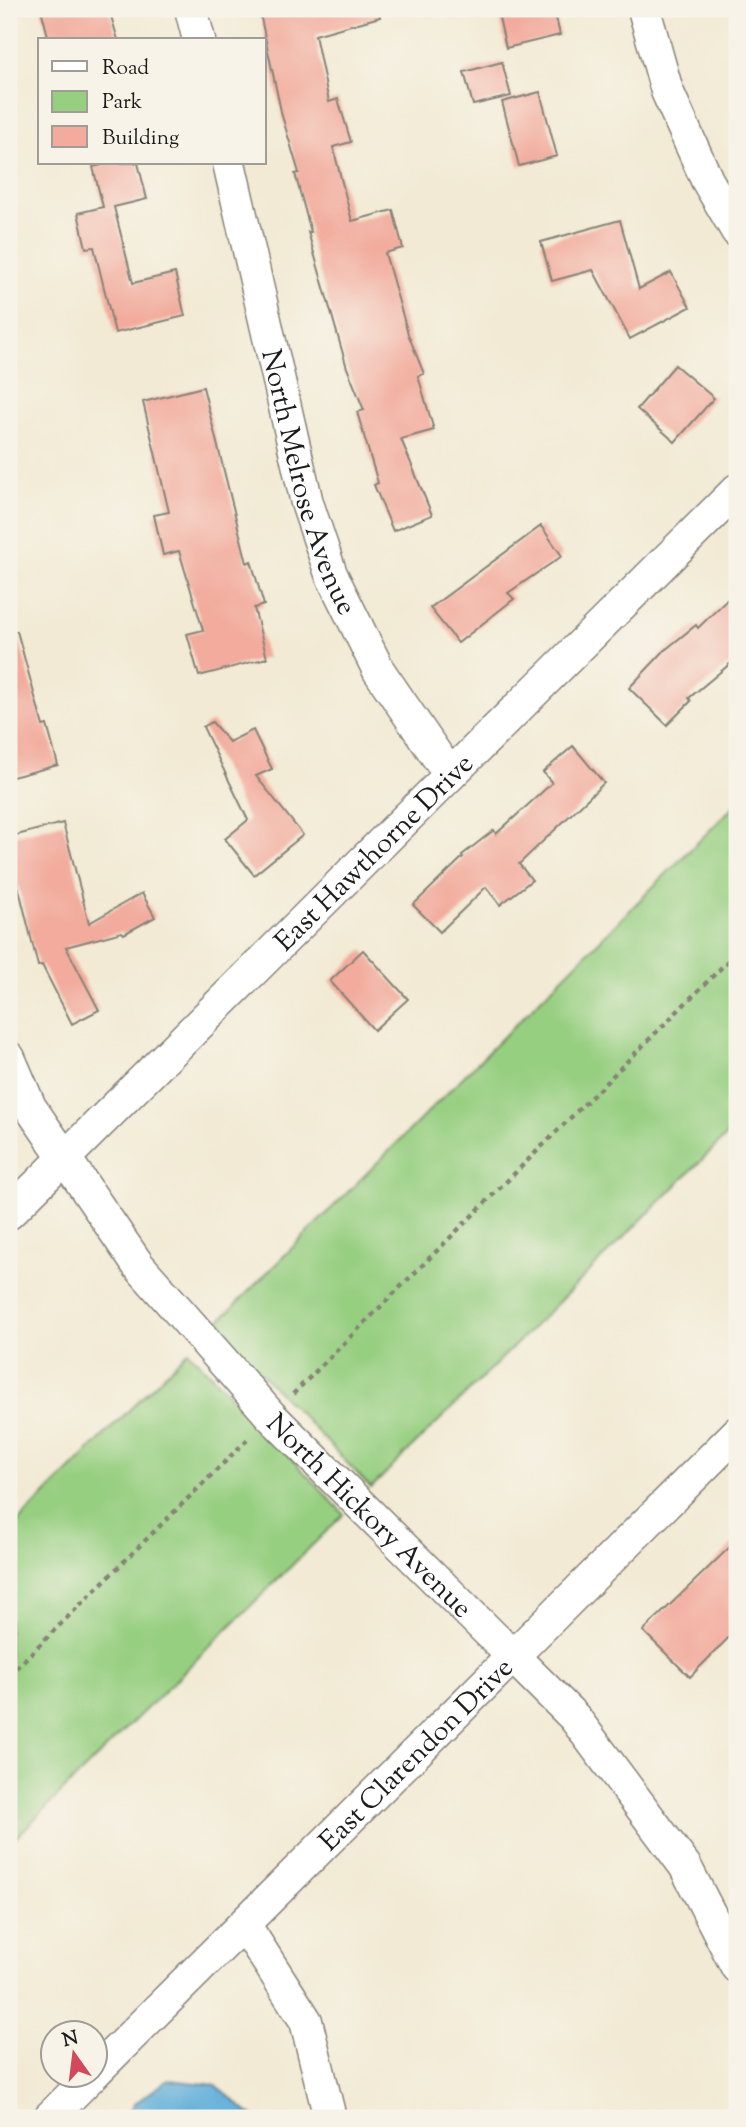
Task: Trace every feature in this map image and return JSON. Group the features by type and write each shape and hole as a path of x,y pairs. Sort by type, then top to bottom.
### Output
{"street":[{"path":"191,9 198,38"},
{"path":"644,9 667,91 707,180 737,231"},
{"name":"North Melrose Avenue","path":"229,164 307,503 331,574 379,671 450,775"},
{"name":"East Hawthorne Drive","path":"9,1213 737,490"},
{"name":"North Hickory Avenue","path":"9,1058 30,1107 138,1265 271,1416 574,1717 685,1866 737,1968"},
{"name":"East Clarendon Drive","path":"108,2060 737,1433"},
{"path":"244,1924 306,2021 330,2118"},
{"name":"East Clarendon Drive","path":"49,2118 80,2088"}],"path":[{"path":"284,1404 737,952"},
{"path":"9,1675 259,1428"}],"green space":[{"path":"737,803 737,1125 371,1488 215,1325"},
{"path":"188,1351 344,1514 9,1844 9,1531"}],"water":[{"path":"168,2080 216,2085 254,2118 125,2118 134,2104"}],"building":[{"path":"41,9 109,9 117,38 48,38"},
{"path":"259,9 379,9 380,17 315,35 329,102 338,99 351,142 333,147 352,221 393,210 403,248 385,253 408,334 424,374 418,376 434,430 401,439 432,515 393,531 374,485 378,483 357,412 364,410 347,368 308,232 311,232 295,174 299,173 282,116"},
{"path":"497,9 554,9 560,35 506,48"},
{"path":"502,62 511,96 473,105 464,72"},
{"path":"540,92 557,156 519,166 502,102"},
{"path":"106,164 138,164 147,199 114,207 133,283 175,273 185,316 115,333 94,247 86,248 78,213 103,207 93,167"},
{"path":"620,220 639,289 671,272 690,307 630,339 593,270 552,281 541,242"},
{"path":"675,365 714,398 675,442 637,409"},
{"path":"203,387 247,563 251,561 264,605 254,608 267,658 199,676 187,634 203,630 179,551 163,555 154,515 169,512 143,402"},
{"path":"541,526 562,556 508,593 514,599 458,643 430,608"},
{"path":"737,590 737,658 689,698 691,701 667,725 629,688 665,650 696,625 698,628"},
{"path":"17,631 43,726 47,725 58,765 9,778 9,632"},
{"path":"212,722 229,742 253,730 272,769 256,776 303,835 254,875 225,839 248,820 203,727"},
{"path":"573,746 604,783 519,864 532,880 500,905 486,887 440,932 413,905 463,857 462,855 494,830 496,834 552,783 543,772"},
{"path":"63,823 89,923 142,893 155,917 124,934 122,932 66,947 99,1010 72,1024 42,965 38,966 9,849 9,837"},
{"path":"363,950 408,999 374,1030 330,981"},
{"path":"737,1540 737,1629 690,1677 643,1631"}]}
